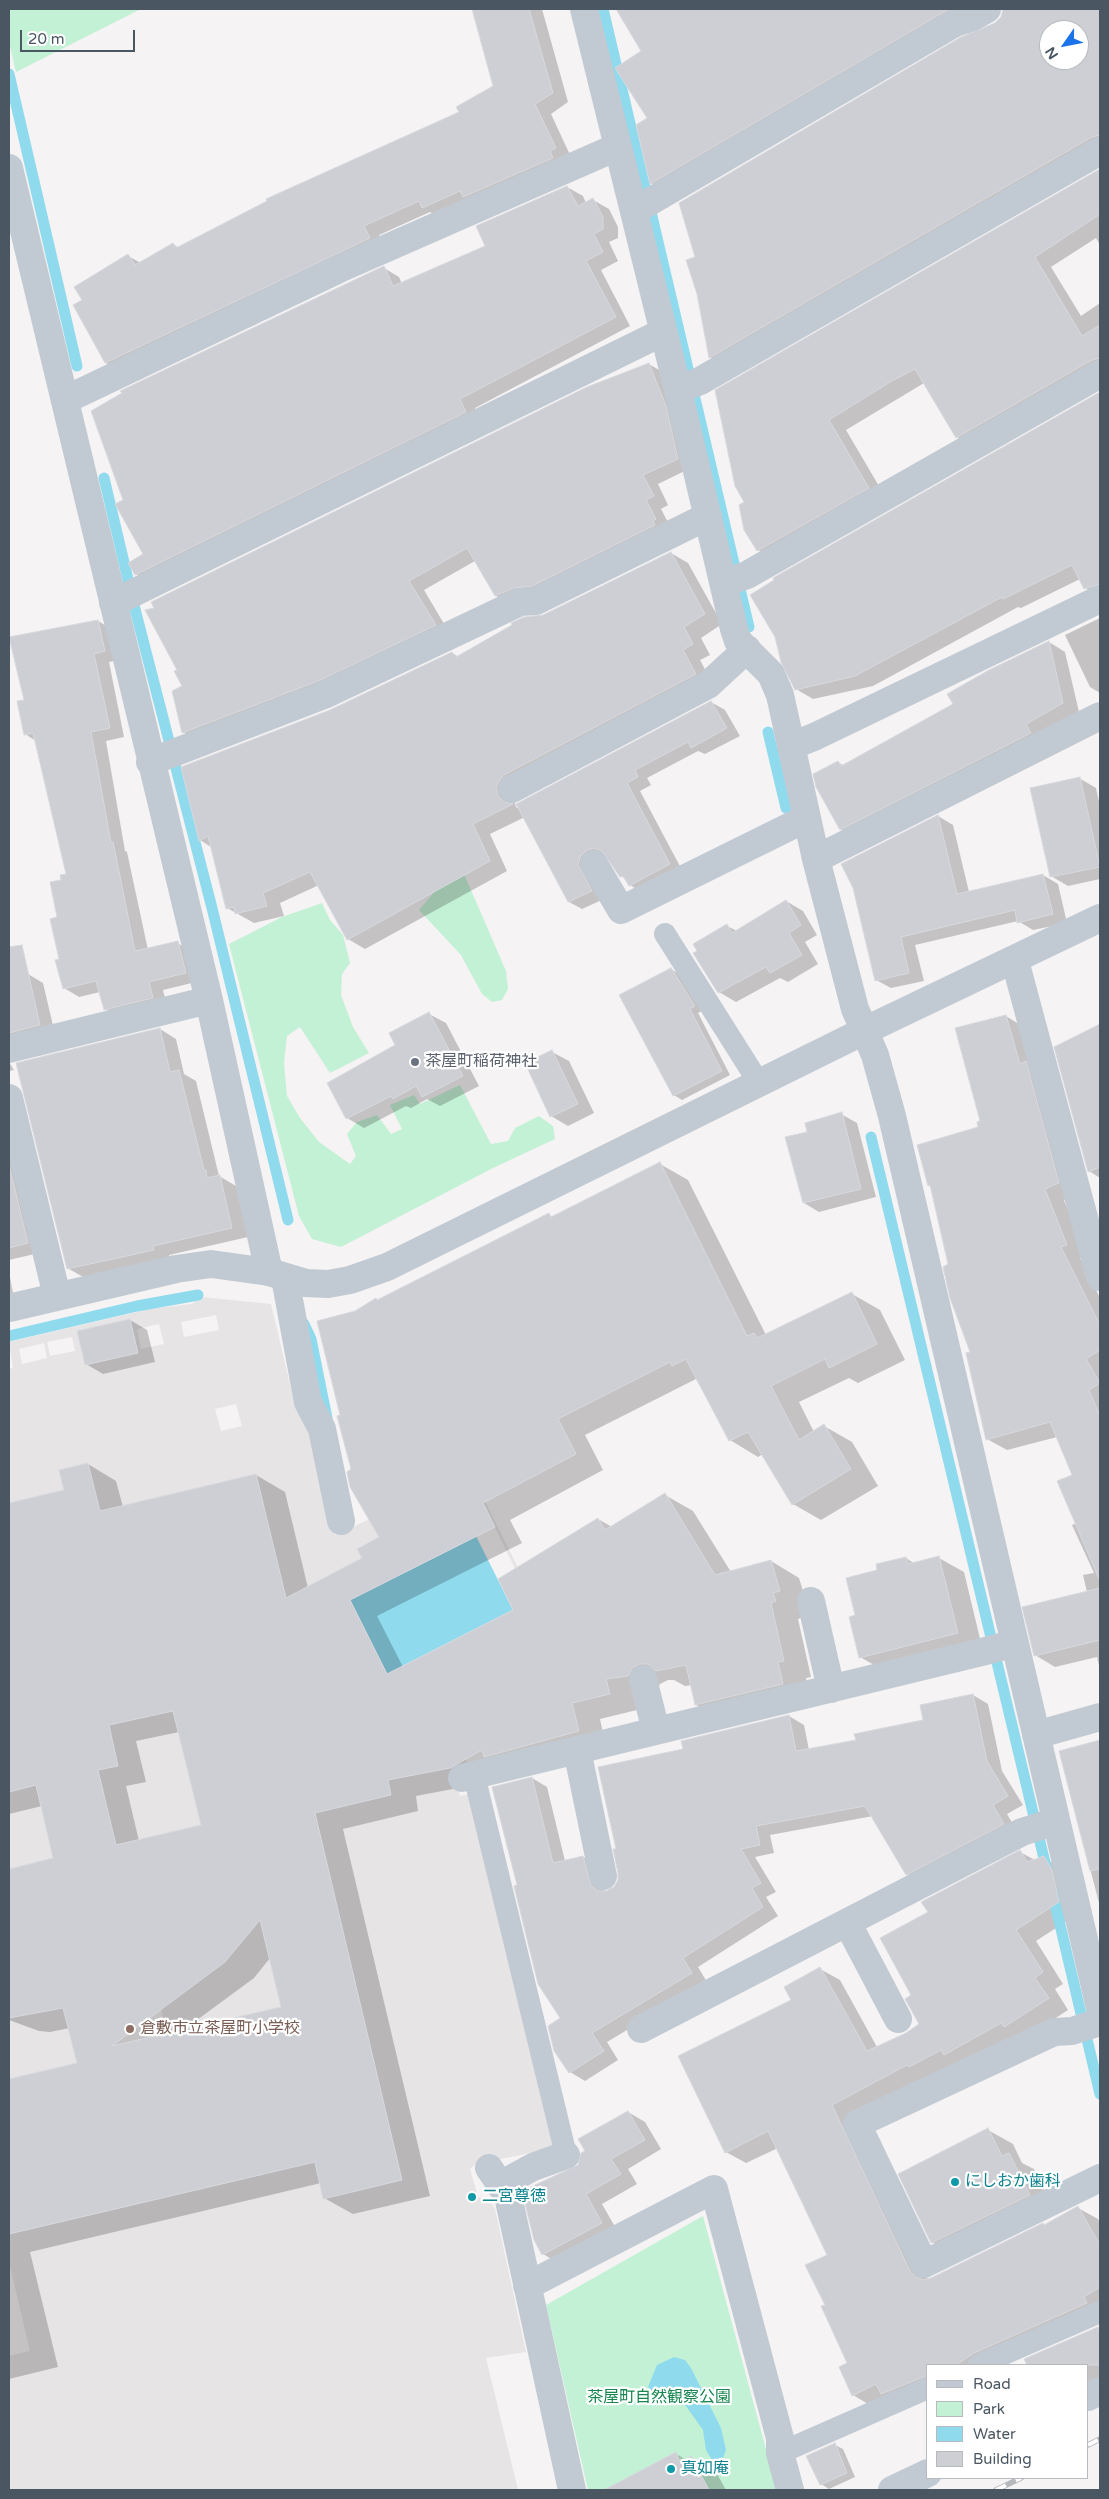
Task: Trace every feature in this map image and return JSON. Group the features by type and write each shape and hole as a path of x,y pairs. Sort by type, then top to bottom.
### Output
{"street":[{"path":"584,9 617,146 643,206 663,332 688,387 708,516 733,580 734,629 738,641 771,674 780,695 816,859 855,1009 875,1055 892,1116 1000,1647 1036,1735 1041,1825 1093,1947 1092,2021 1054,2032 858,2124 924,2264 1100,2178"},
{"path":"643,206 951,16 972,18 987,9"},
{"path":"65,400 339,269 617,146"},
{"path":"688,387 1100,151"},
{"path":"9,168 65,400 126,597 162,758 209,1000 308,1402 322,1429 341,1521"},
{"path":"126,597 663,332"},
{"path":"733,580 1100,374"},
{"path":"162,758 324,695 520,602 536,601 708,516"},
{"path":"791,746 814,737 1100,599"},
{"path":"512,789 708,685 747,649"},
{"path":"816,859 1100,716"},
{"path":"594,864 621,910 807,818"},
{"path":"9,1308 176,1269 211,1264 277,1275 306,1283 328,1284 350,1280 387,1267 864,1031 1015,961 1100,918"},
{"path":"1015,961 1100,1277"},
{"path":"9,1049 209,1000"},
{"path":"9,1098 57,1296"},
{"path":"811,1601 831,1689"},
{"path":"468,1776 1000,1647"},
{"path":"644,1679 656,1731"},
{"path":"1036,1735 1100,1717"},
{"path":"577,1750 603,1876"},
{"path":"641,2030 1041,1825"},
{"path":"848,1924 898,2019"},
{"path":"566,2155 532,2167 494,2176 508,2196 572,2490"},
{"path":"527,2286 714,2189 780,2438 780,2453 790,2490"},
{"path":"892,2490 926,2474"}],"lane":[{"path":"665,934 760,1083"},
{"path":"468,1776 566,2155"},
{"path":"981,2364 1100,2312"},
{"path":"780,2453 926,2389"}],"shaded area":[{"path":"202,1297 271,1304 293,1397 315,1432 335,1535 471,1473 546,1624 442,1676 467,1762 454,1769 460,1796 472,1793 560,2147 476,2164 470,2169 478,2197 489,2199 495,2209 526,2352 486,2358 518,2490 9,2490 9,2356 30,2351 9,2262 9,2164 15,2163 31,2229 261,2175 298,2093 323,2198 402,2180 292,1719 305,1679 256,1474 84,1515 133,1720 173,1711 201,1825 116,1845 98,1772 36,1787 53,1858 9,1869 9,1792 118,1765 96,1675 9,1696 9,1669 91,1649 54,1493 9,1503 9,1369 13,1368 9,1342 150,1309 192,1304","holes":["216,1315 219,1330 184,1337 181,1322","130,1319 138,1353 85,1365 77,1331","159,1324 164,1344 141,1349 137,1329","72,1337 75,1351 50,1356 47,1342","44,1343 47,1358 22,1364 19,1349","236,1404 242,1426 221,1431 215,1409","88,1463 92,1480 64,1488","470,1477 542,1623 440,1675 464,1760 451,1768 388,1780 299,1592 362,1558 358,1548 407,1522"]},
{"path":"248,1865 294,2064 167,2034 128,1868 212,1971 225,1962 234,1949"},
{"path":"60,1975 67,2022 77,2063 9,2079 9,2015 34,2013"}],"green space":[{"path":"9,9 141,9 16,72 9,42"},
{"path":"448,837 506,971 508,989 502,1000 492,1002 482,994 461,955 419,910 435,891"},
{"path":"322,903 330,920 343,935 350,963 342,974 341,995 353,1027 369,1053 330,1073 300,1027 287,1036 284,1063 287,1096 300,1118 319,1142 350,1164 356,1156 347,1134 357,1122 377,1115 391,1134 402,1129 390,1105 414,1095 420,1104 460,1085 491,1144 508,1141 515,1128 539,1116 553,1126 555,1139 493,1168 341,1247 312,1239 299,1216 229,944 282,917"},
{"name":"茶屋町自然観察公園","path":"703,2216 777,2490 588,2490 546,2305"}],"water":[{"path":"476,1536 513,1610 387,1674 350,1600"},
{"path":"674,2357 685,2360 691,2368 721,2428 726,2450 723,2458 712,2460 706,2450 703,2430 683,2402 654,2393 648,2387 657,2365"}],"building":[{"path":"472,9 529,9 553,93 535,104 556,148 550,151 553,158 463,197 460,191 422,208 419,201 364,226 370,238 105,363 73,305 82,300 74,287 128,254 135,265 173,243 176,248 267,201 266,199 459,112 456,107 493,86"},
{"path":"616,9 949,9 650,184 636,125 647,118 615,68 641,51"},
{"path":"1003,9 1100,9 1100,135 1092,137 709,358 697,294 686,260 695,257 679,203 961,37 995,23 1001,17"},
{"path":"1100,169 1100,214 1035,257 1082,336 1100,325 1100,358 1092,360 956,438 915,369 890,382 829,420 869,488 757,551 744,530 739,505 744,502 735,486 715,390"},
{"path":"567,186 578,206 593,198 603,217 603,229 594,234 603,252 586,261 616,317 460,399 466,412 135,575 128,563 143,554 115,504 123,500 91,411 122,393 120,391 384,266 393,286 485,246 476,226"},
{"path":"649,363 666,406 678,459 643,475 654,496 646,500 656,519 653,521 655,525 532,586 514,588 495,596 467,548 409,581 436,625 318,681 182,733 172,691 182,686 174,671 177,670 145,610 154,608 151,602 587,387"},
{"path":"1100,392 1100,584 1084,589 1072,565 1003,599 1002,597 855,676 795,690 781,662 775,637 750,595 774,580 773,578"},
{"path":"671,552 705,614 684,627 693,644 683,650 696,674 504,775 496,788 498,796 504,802 513,804 473,824 490,861 347,940 310,872 263,893 267,906 235,914 234,907 226,909 208,836 199,841 181,767 330,710 452,652 456,657 512,625 511,623 524,617 543,615"},
{"path":"98,620 105,651 94,654 110,728 91,732 111,843 113,842 135,951 178,941 186,973 149,982 153,998 104,1010 96,981 63,989 55,960 59,959 50,919 57,917 50,882 61,880 60,875 66,874 33,733 24,735 17,701 24,700 9,637"},
{"path":"1049,641 1063,703 1026,724 1031,733 840,830 816,787 813,774 838,761 841,766 953,704 947,694 989,670"},
{"path":"711,701 727,728 691,748 688,742 635,770 638,777 627,783 670,864 629,886 623,876 620,877 602,851 594,848 587,850 580,857 578,865 592,891 568,902 516,804"},
{"path":"1080,777 1100,867 1050,877 1030,788"},
{"path":"938,815 957,894 1043,874 1053,914 1017,923 1015,910 901,937 909,973 875,981 853,888 841,864"},
{"path":"786,900 801,925 789,933 802,955 770,973 766,967 718,993 693,953 697,951 693,944 727,924 732,933"},
{"path":"22,945 40,1025 9,1033 9,947"},
{"path":"671,968 695,1006 690,1009 722,1071 673,1096 619,995"},
{"name":"茶屋町稲荷神社","path":"429,1012 463,1076 422,1097 416,1086 393,1099 391,1096 346,1119 327,1083 395,1045 389,1033"},
{"path":"1006,1015 1020,1064 1026,1061 1059,1183 1045,1189 1067,1245 1061,1247 1100,1325 1100,1350 1086,1359 1100,1383 1089,1390 1100,1416 1100,1581 1057,1481 1072,1475 1050,1422 986,1440 966,1353 970,1352 950,1298 943,1267 948,1264 930,1185 928,1186 917,1145 978,1127 977,1122 980,1121 955,1028"},
{"path":"1100,1024 1100,1167 1088,1172 1054,1047"},
{"path":"160,1028 170,1072 179,1070 204,1170 206,1170 207,1178 220,1175 232,1228 153,1246 154,1250 67,1269 16,1063"},
{"path":"552,1050 578,1104 550,1117 525,1063"},
{"path":"842,1112 861,1189 803,1203 785,1137 807,1132 805,1123"},
{"path":"660,1162 747,1336 754,1333 757,1338 852,1292 877,1344 829,1368 825,1359 771,1386 799,1440 824,1424 851,1469 792,1505 748,1432 729,1441 686,1359 672,1366 670,1362 558,1419 576,1454 483,1503 495,1527 350,1600 387,1674 513,1610 498,1579 598,1518 605,1530 665,1493 715,1575 771,1560 780,1591 773,1593 776,1601 771,1603 784,1661 778,1662 783,1684 695,1705 686,1665 656,1671 648,1664 639,1664 632,1668 628,1676 606,1679 610,1694 572,1703 579,1731 484,1757 482,1750 450,1768 388,1780 391,1795 315,1813 402,2180 323,2199 315,2162 9,2234 9,2079 77,2063 63,2008 9,2018 9,1869 53,1858 36,1785 9,1792 9,1503 64,1490 59,1470 88,1463 100,1511 256,1474 286,1598 362,1558 357,1549 379,1537 350,1487 347,1472 351,1469 337,1416 340,1415 317,1321 355,1311 376,1298 377,1300 549,1213 551,1217","holes":["173,1711 201,1825 116,1845 98,1770 118,1766 109,1725","260,1920 281,2007 112,2046 225,1962"]},
{"path":"9,1165 28,1243 9,1248"},
{"path":"130,1319 138,1353 85,1365 77,1331"},
{"path":"939,1556 958,1633 859,1658 849,1617 855,1615 846,1578 877,1570 876,1564 906,1557 908,1564"},
{"path":"1100,1588 1100,1640 1034,1656 1022,1607"},
{"path":"973,1694 987,1761 1008,1796 993,1805 1004,1824 906,1875 865,1806 756,1826 760,1845 741,1849 761,1883 752,1888 763,1907 683,1958 692,1973 592,2033 604,2051 569,2073 554,2051 548,2026 560,2018 538,1984 514,1886 517,1885 492,1787 532,1777 553,1863 583,1856 591,1886 598,1891 606,1891 614,1887 618,1880 618,1873 613,1849 616,1849 598,1767 683,1749 681,1741 789,1715 796,1751 856,1740 854,1734 923,1720 920,1705"},
{"path":"1100,1740 1100,1869 1090,1871 1059,1751"},
{"path":"1020,1850 1027,1862 1044,1856 1052,1870 1059,1902 1016,1930 1043,1972 1035,1978 1049,1998 1004,2027 1001,2023 944,2055 941,2050 909,2067 907,2065 832,2105 910,2271 916,2277 923,2280 931,2278 1043,2223 1044,2225 1078,2206 1100,2245 1100,2287 1084,2297 1087,2303 974,2353 958,2364 926,2364 926,2376 881,2394 876,2384 852,2396 839,2367 847,2363 821,2306 825,2305 805,2265 827,2255 768,2131 725,2153 678,2056 791,2000 784,1987 820,1967 867,2051 906,2033 919,2024 905,1999 911,1995 880,1938 928,1912 921,1902"},
{"path":"628,2111 645,2140 611,2159 621,2174 586,2194 602,2223 542,2255 534,2240 522,2191 578,2165 581,2153 585,2151 578,2139"},
{"name":"にしおか歯科","path":"988,2128 1002,2156 1009,2153 1030,2195 931,2243 898,2174"},
{"path":"1098,2327 1100,2333 1100,2365 1026,2364 1024,2359"},
{"path":"835,2443 847,2473 820,2485 806,2456"},
{"name":"真如庵","path":"676,2452 680,2462 691,2456 709,2490 604,2490"}],"waterway":[{"path":"603,9 749,627"},
{"path":"9,74 77,366"},
{"path":"104,478 288,1220"},
{"path":"768,732 786,808"},
{"path":"871,1137 1047,1871"},
{"path":"9,1336 137,1306 198,1295"},
{"path":"304,1324 311,1339 327,1418"},
{"path":"1052,1891 1100,2094"}],"railway":[{"path":"1089,2444 1100,2439"},
{"path":"996,2490 1019,2479"}],"place":[{"name":"茶屋町稲荷神社","path":"415,1062"},
{"name":"倉敷市立茶屋町小学校","path":"130,2029"},
{"name":"にしおか歯科","path":"955,2182"},
{"name":"二宮尊徳","path":"472,2197"},
{"name":"真如庵","path":"671,2469"}]}
